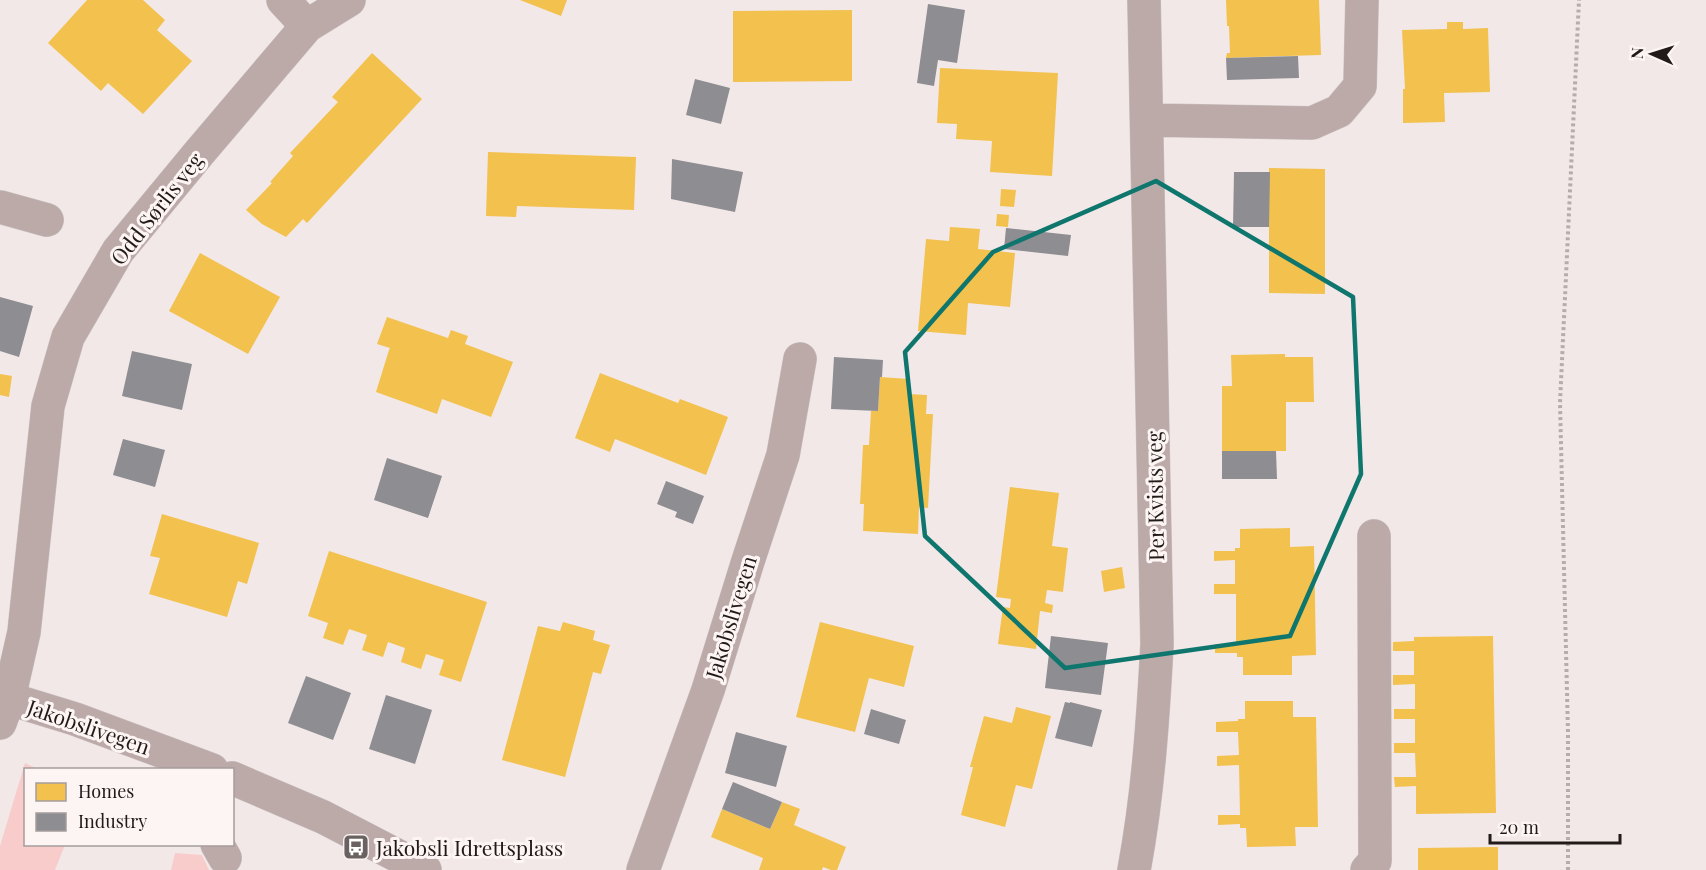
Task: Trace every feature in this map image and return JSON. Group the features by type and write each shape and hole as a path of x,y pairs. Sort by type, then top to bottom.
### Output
{"street":[{"path":"283,0 307,26"},
{"name":"Odd Sørlis veg","path":"3,706 24,632 48,406 68,337 118,251 307,26 349,0"},
{"name":"Per Kvists veg","path":"1134,870 1151,745 1157,644 1144,0"},
{"path":"1147,120 1312,123 1339,111 1360,86 1362,0"},
{"path":"0,207 47,220"},
{"name":"Jakobslivegen","path":"643,870 708,690 783,454 800,359"},
{"path":"1367,870 1376,861 1374,536"},
{"name":"Jakobslivegen","path":"3,706 75,719 204,768"},
{"path":"234,779 323,817 425,870"}],"path":[{"path":"1568,870 1568,733 1560,403 1579,0"}],"highlighted area":[{"path":"1156,181 1353,297 1361,474 1290,636 1065,668 925,536 905,352 993,252"}],"shaded area":[{"path":"25,763 35,768 24,768 24,846 65,846 55,870 0,870 0,846"},
{"path":"175,853 202,855 209,870 171,870"}],"building: Homes":[{"path":"87,0 143,0 165,20 157,30 192,61 143,114 108,83 101,91 48,43"},
{"path":"520,0 567,0 561,16"},
{"path":"1226,0 1319,0 1321,55 1226,58 1227,53 1230,53"},
{"path":"852,10 852,81 733,82 733,11"},
{"path":"1447,22 1463,22 1463,29 1488,28 1490,92 1444,93 1445,122 1403,123 1403,89 1405,89 1402,30 1447,29"},
{"path":"372,53 422,99 307,223 303,219 286,237 262,224 246,210 272,183 270,182 293,156 290,153 338,102 332,97"},
{"path":"940,68 1058,73 1052,176 990,172 992,141 956,139 957,124 937,123"},
{"path":"488,152 636,157 634,210 517,206 516,217 486,216"},
{"path":"1269,168 1325,169 1325,294 1269,293"},
{"path":"1001,189 1016,190 1014,207 1000,206"},
{"path":"997,214 1009,215 1008,227 996,226"},
{"path":"950,227 980,229 978,249 1015,253 1010,307 968,303 966,335 918,331 926,239 949,241"},
{"path":"200,253 280,297 248,354 169,311"},
{"path":"387,317 448,338 451,330 468,336 465,344 513,362 491,417 442,399 437,414 376,392 390,348 377,344"},
{"path":"1285,354 1285,357 1313,357 1314,402 1286,402 1286,451 1222,451 1222,386 1232,386 1231,355"},
{"path":"600,373 678,403 680,399 728,417 706,475 615,439 610,452 575,438"},
{"path":"0,374 12,376 9,397 0,395"},
{"path":"880,377 909,379 908,394 927,395 926,414 933,414 928,508 919,507 918,534 863,531 864,504 860,504 863,445 869,445 871,411 878,411"},
{"path":"1010,487 1059,493 1052,546 1068,548 1063,592 1047,590 1045,603 1053,605 1052,613 1040,611 1036,649 998,644 1003,607 1010,608 1011,599 996,597"},
{"path":"162,514 259,543 247,584 238,581 227,617 149,594 160,558 150,556"},
{"path":"1290,528 1290,547 1314,546 1316,655 1292,656 1292,675 1243,675 1243,657 1237,657 1237,653 1215,653 1215,644 1236,644 1236,594 1214,594 1214,584 1235,584 1235,560 1214,561 1214,551 1235,551 1235,548 1240,548 1240,529"},
{"path":"329,551 487,602 461,682 439,675 444,660 426,654 421,669 401,662 405,648 388,642 383,657 362,650 367,635 349,629 343,645 323,638 328,623 308,616"},
{"path":"1122,567 1125,588 1104,592 1101,571"},
{"path":"563,622 595,631 593,640 610,645 601,674 593,672 565,777 502,760 538,626 560,631"},
{"path":"820,622 914,646 904,687 869,678 855,732 796,717"},
{"path":"1493,636 1496,813 1416,814 1416,786 1395,787 1394,777 1416,777 1415,753 1394,753 1394,743 1415,743 1415,719 1394,719 1394,709 1415,709 1415,684 1393,685 1393,675 1414,675 1414,651 1393,651 1393,642 1414,641 1414,637"},
{"path":"1245,701 1293,701 1293,717 1316,717 1318,827 1295,827 1296,846 1247,847 1246,828 1240,828 1240,824 1218,825 1218,815 1240,815 1239,765 1217,766 1217,756 1239,755 1238,732 1216,732 1216,722 1245,719"},
{"path":"1016,707 1051,716 1032,789 1016,785 1005,827 961,815 973,767 970,767 984,716 1012,723"},
{"path":"782,802 800,809 794,825 846,847 837,870 823,867 822,870 759,870 763,858 711,837 722,809 770,829"},
{"path":"1498,847 1498,870 1418,870 1418,848"}],"building: Industry":[{"path":"928,4 965,10 957,63 938,60 934,86 917,83"},
{"path":"1298,56 1299,78 1227,80 1226,58"},
{"path":"695,79 730,88 721,124 686,115"},
{"path":"672,159 743,172 735,212 671,199"},
{"path":"1234,172 1270,172 1269,227 1233,227"},
{"path":"1006,228 1071,235 1068,256 1004,249"},
{"path":"0,297 33,306 19,357 0,351"},
{"path":"132,351 192,364 182,410 122,396"},
{"path":"834,357 883,360 878,411 831,409"},
{"path":"123,439 165,450 155,487 113,475"},
{"path":"1222,451 1276,451 1277,479 1222,479"},
{"path":"387,458 442,476 428,518 374,500"},
{"path":"666,481 704,496 693,524 675,517 677,512 657,504"},
{"path":"1051,636 1108,643 1101,695 1045,688"},
{"path":"306,676 351,693 333,740 288,723"},
{"path":"386,695 432,710 415,764 369,749"},
{"path":"1065,702 1102,710 1092,747 1055,738"},
{"path":"871,709 906,720 899,744 864,734"},
{"path":"736,732 787,746 776,787 725,773"},
{"path":"733,782 782,802 770,829 722,809"}],"place":[{"name":"Jakobsli Idrettsplass","path":"356,847"}]}
